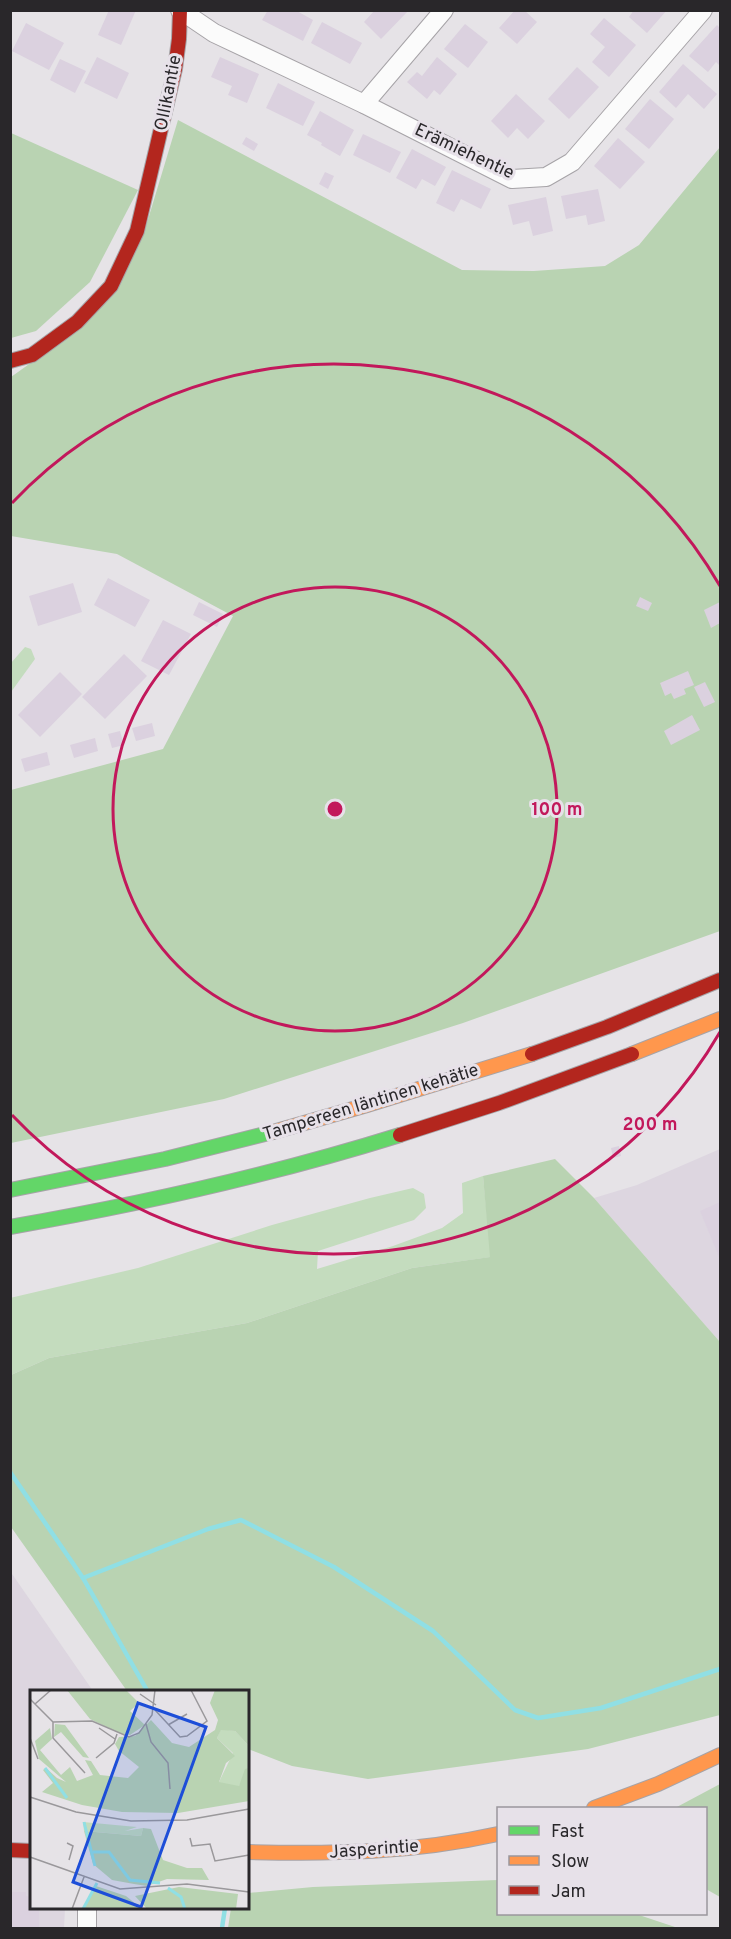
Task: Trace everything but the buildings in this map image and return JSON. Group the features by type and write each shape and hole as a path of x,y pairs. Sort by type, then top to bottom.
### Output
{"main road":[{"name":"Ollikantie","path":"10,361 32,354 77,322 111,286 137,231 152,175 175,69 180,10"},
{"name":"Tampereen läntinen kehätie","path":"10,1190 150,1164 324,1119 606,1027 720,980"},
{"name":"Tampereen läntinen kehätie","path":"10,1227 160,1199 345,1152 498,1103 720,1019"},
{"path":"600,1807 694,1769 720,1755"},
{"name":"Jasperintie","path":"249,1852 319,1854 395,1851 469,1841 497,1834"},
{"path":"10,1850 30,1851"}],"street":[{"name":"Erämiehentie","path":"180,10 214,33 364,104 512,179 546,177 572,162 703,10"},
{"path":"364,104 444,10"},
{"path":"87,1909 87,1929"}],"shaded area":[{"path":"720,1149 720,1342 594,1198 637,1185"},
{"path":"10,1571 92,1690 30,1690 30,1909 65,1909 64,1928 11,1928"}],"green space":[{"path":"178,120 462,270 534,271 605,266 639,245 720,147 720,931 463,1023 224,1099 11,1143 11,790 163,749 233,616 117,554 11,536 11,377 84,325 143,236"},
{"path":"11,133 138,190 90,282 36,331 11,338"},
{"path":"25,647 31,649 35,659 11,692 11,663"},
{"path":"555,1159 594,1198 720,1342 720,1715 588,1749 368,1779 292,1766 249,1749 249,1690 126,1690 11,1527 11,1375 49,1358 247,1323 412,1268 490,1257 483,1176"},
{"path":"483,1176 491,1257 412,1268 247,1323 49,1358 11,1375 10,1298 138,1268 272,1225 370,1198 413,1188 424,1194 426,1208 414,1220 318,1251 317,1269 393,1246 442,1228 463,1213 462,1183"},
{"path":"720,1784 720,1897 707,1890 707,1807 677,1807"},
{"path":"497,1880 497,1915 639,1915 678,1928 228,1928 231,1909 249,1909 249,1893 313,1887"}],"waterway":[{"path":"10,1472 83,1578 147,1690"},
{"path":"83,1578 208,1529 241,1520 334,1567 433,1631 515,1710 538,1718 601,1708 720,1669"},
{"path":"222,1928 225,1909"}],"traffic: fast":[{"path":"10,1190 165,1159 273,1132"},
{"path":"10,1227 109,1209 207,1187 304,1163 400,1135"}],"traffic: slow":[{"path":"632,1054 720,1019"},
{"path":"273,1132 532,1054"},
{"path":"597,1807 658,1784 720,1755"},
{"path":"249,1852 312,1853 404,1849 497,1834"}],"traffic: jam":[{"path":"10,361 32,355 77,322 111,286 137,231 175,69 180,10"},
{"path":"532,1054 607,1027 720,980"},
{"path":"400,1135 499,1103 632,1054"},
{"path":"10,1850 30,1851"}]}
